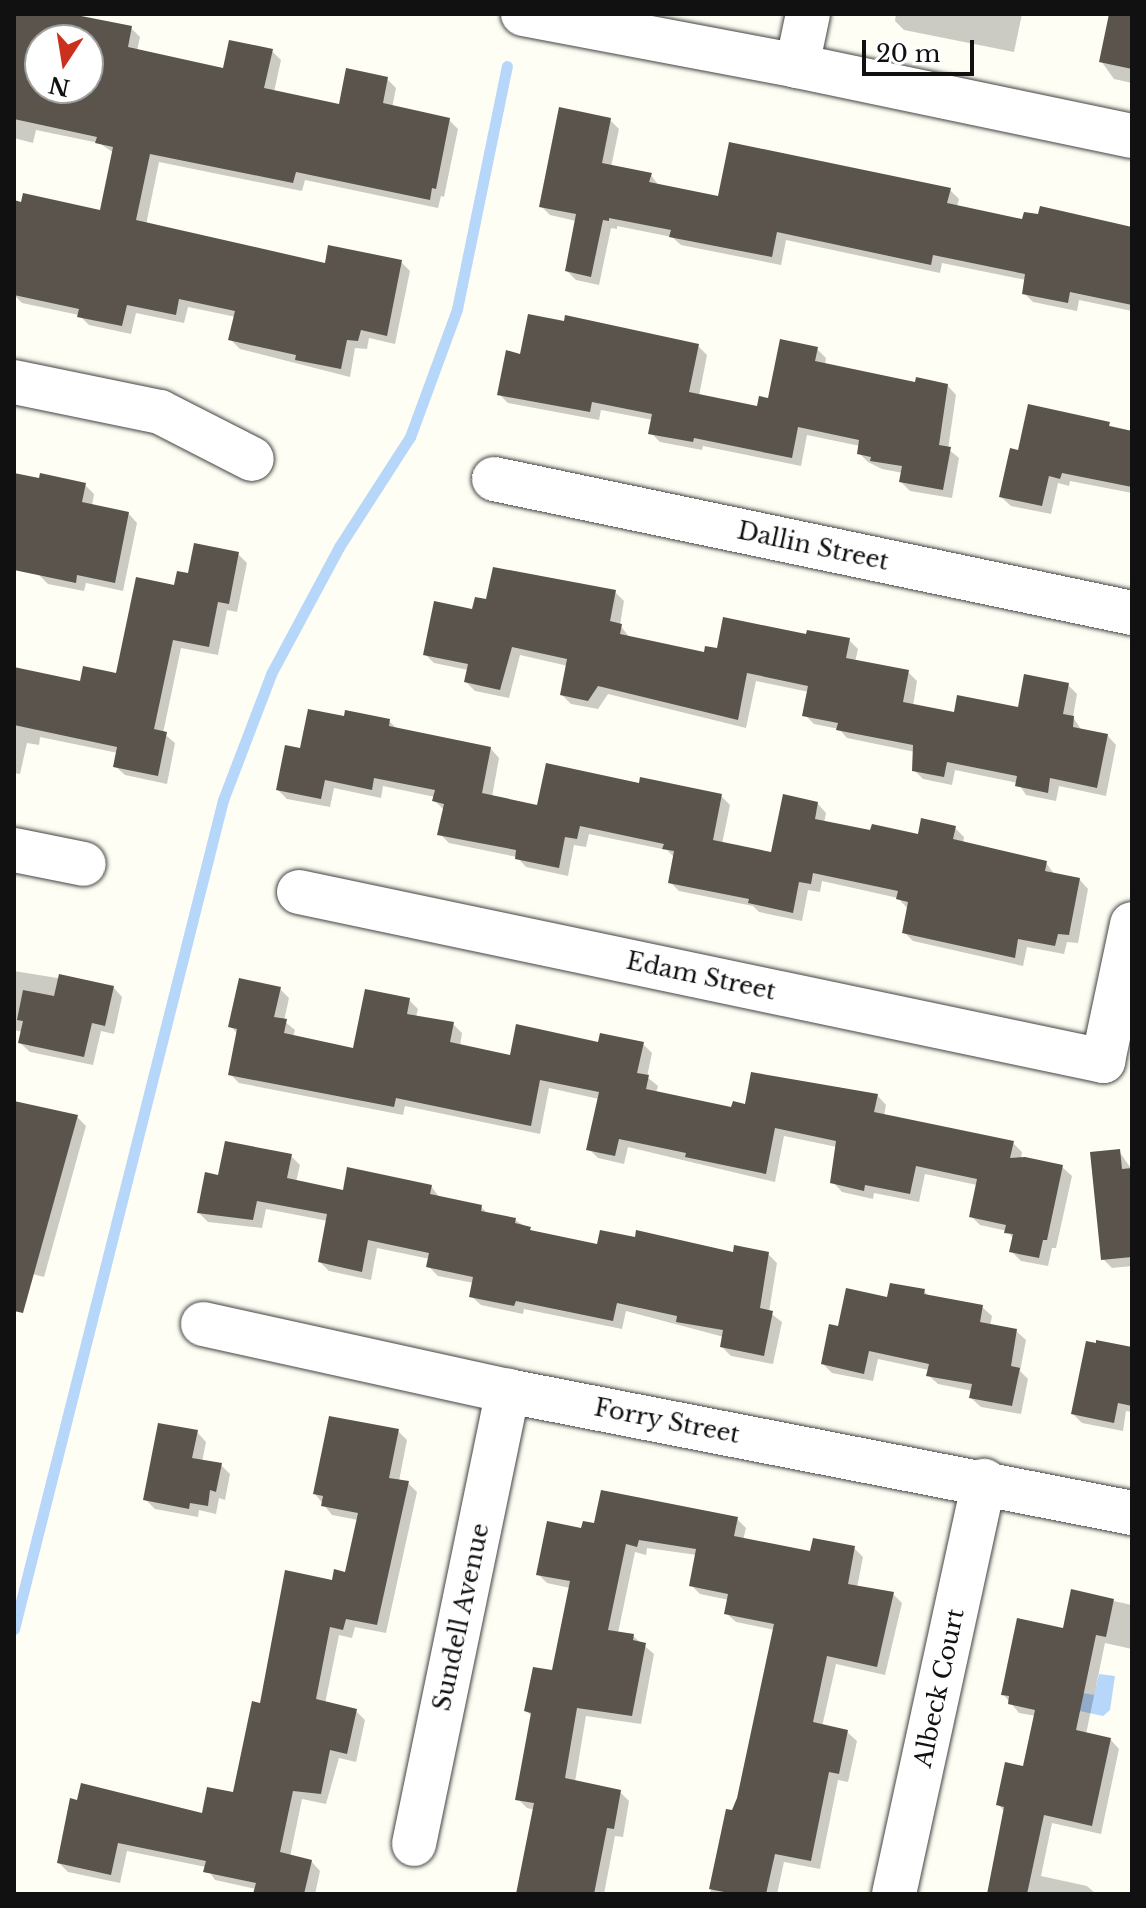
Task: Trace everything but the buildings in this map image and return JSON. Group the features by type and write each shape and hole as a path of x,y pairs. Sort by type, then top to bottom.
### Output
{"street":[{"path":"523,14 797,66 1132,136"},
{"path":"797,66 808,14"},
{"path":"14,382 160,412 252,459"},
{"name":"Dallin Street","path":"494,479 1132,613"},
{"path":"14,850 84,864"},
{"name":"Edam Street","path":"299,892 1103,1061 1132,924"},
{"name":"Forry Street","path":"203,1324 508,1391 984,1481 1132,1513"},
{"name":"Sundell Avenue","path":"414,1844 508,1391"},
{"name":"Albeck Court","path":"894,1894 984,1481"}],"water":[{"path":"1099,1674 1115,1676 1110,1710 1103,1716 1075,1710 1077,1692 1094,1695"}],"waterway":[{"path":"14,1629 223,800 272,672 339,547 410,437 457,309 507,66"}]}
